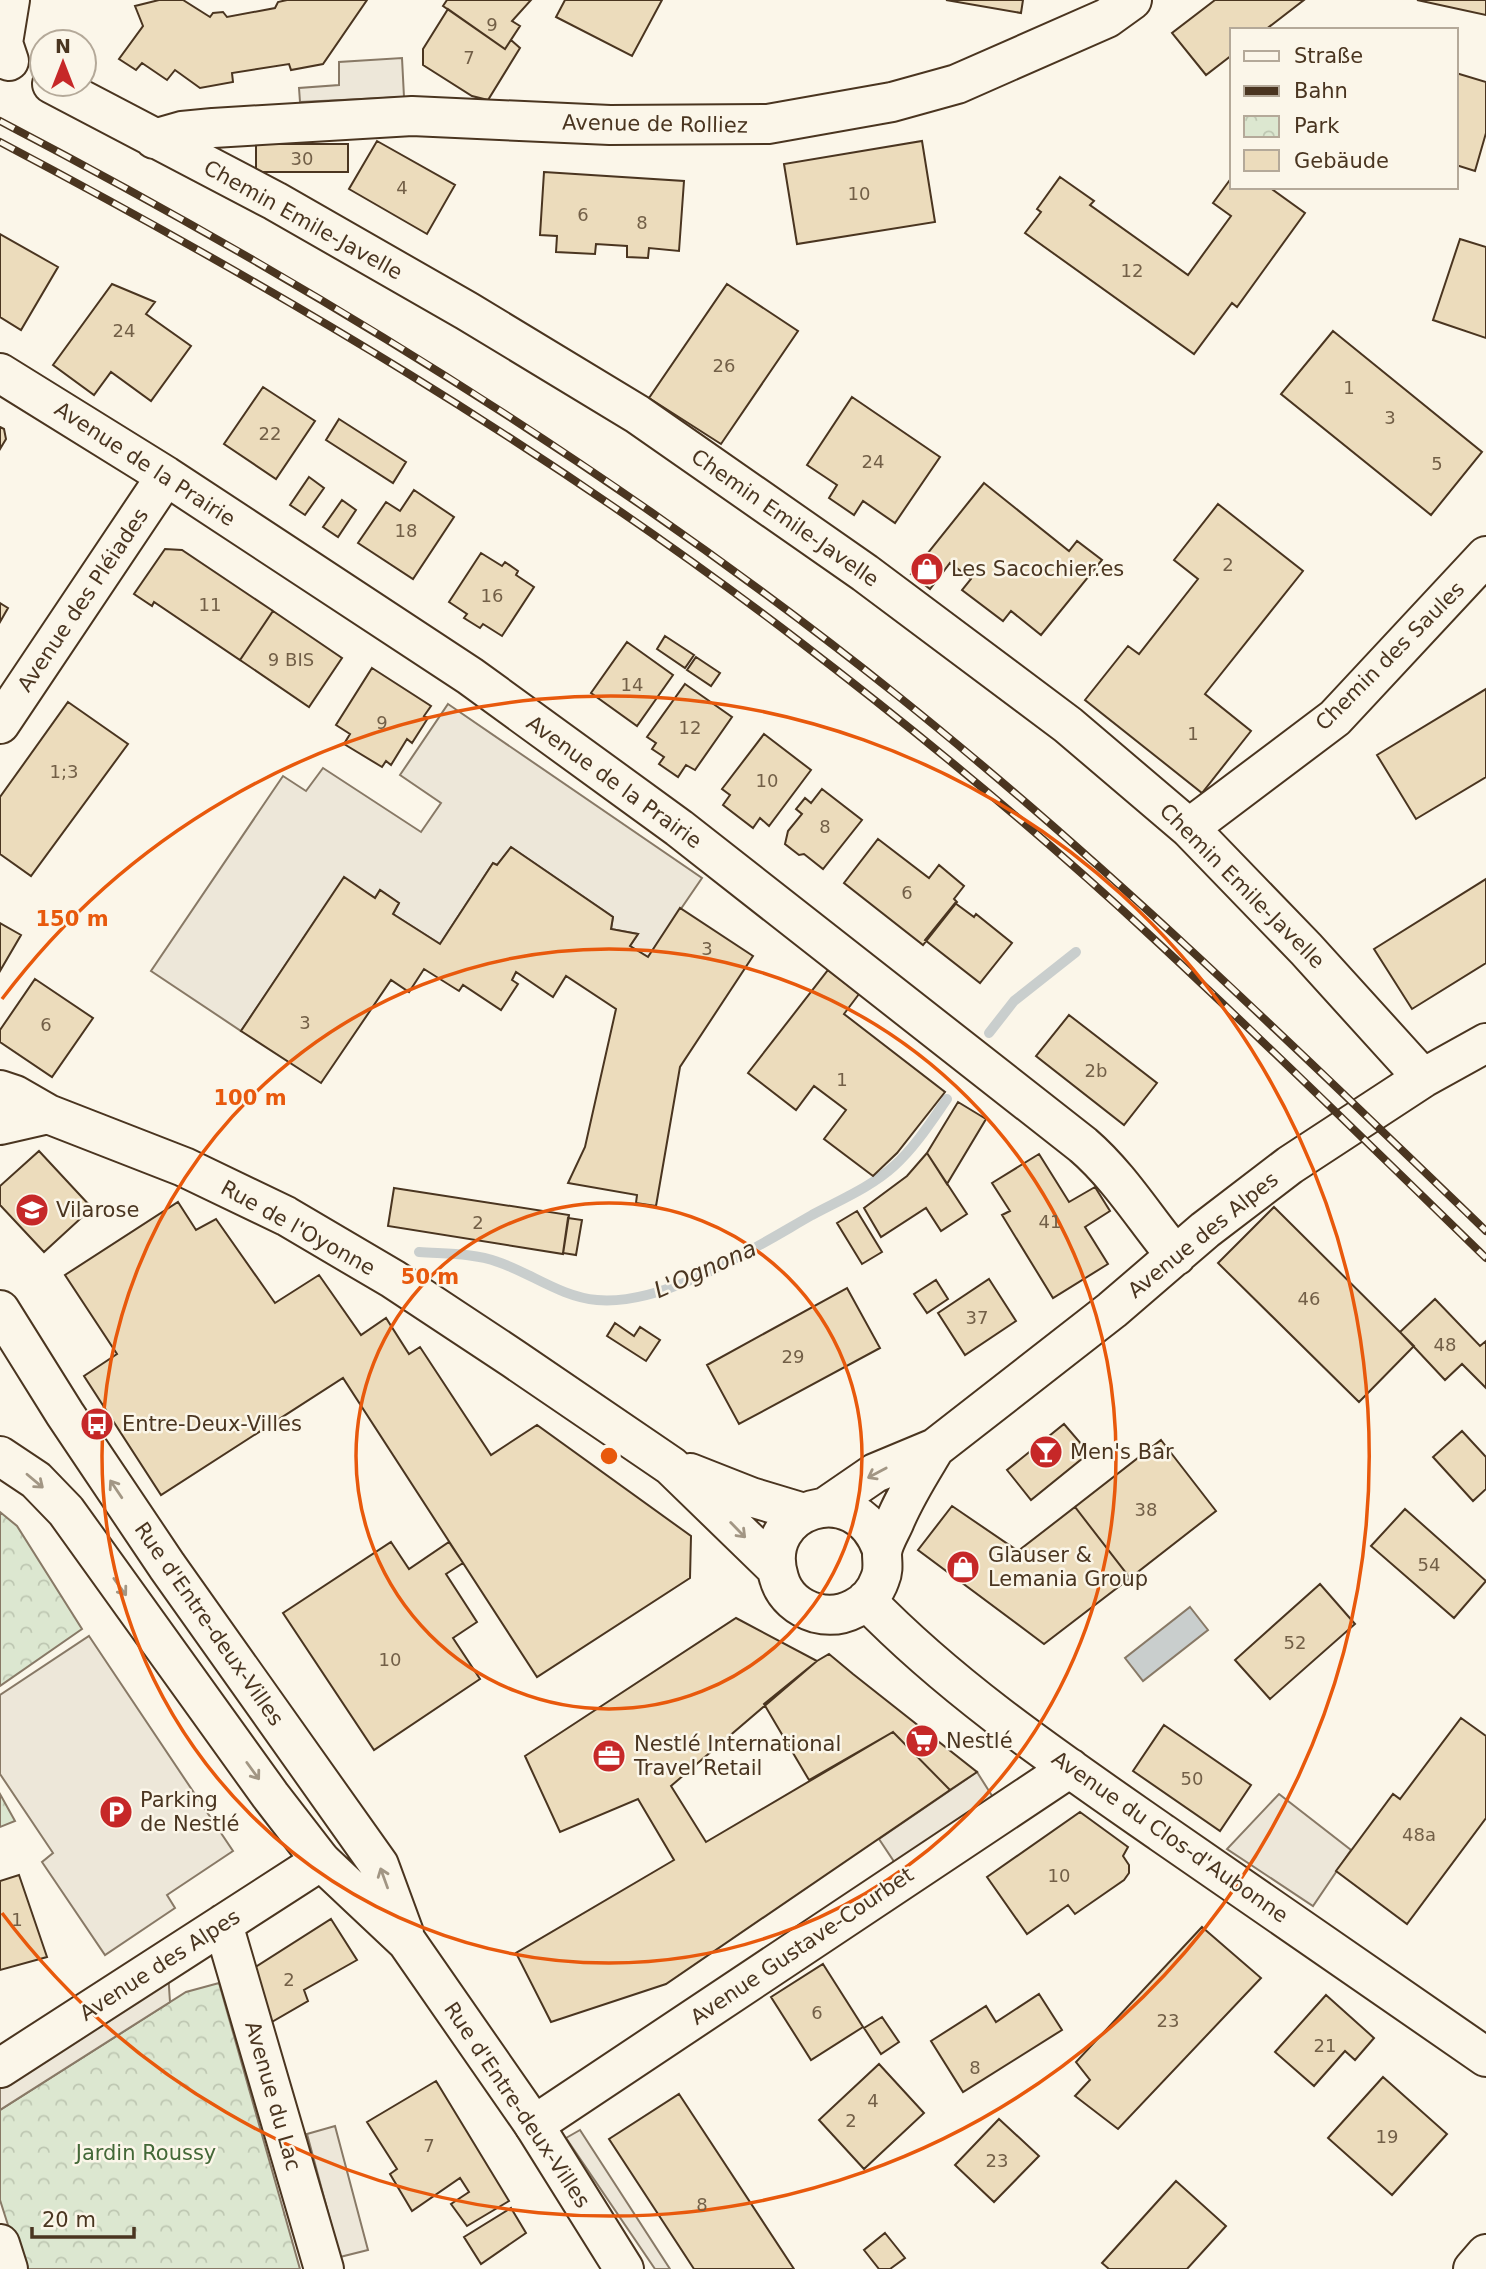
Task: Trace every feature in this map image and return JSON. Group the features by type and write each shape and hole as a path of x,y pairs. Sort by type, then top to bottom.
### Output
{"street":[{"path":"10,0 3,43 17,65"},
{"name":"Avenue de Rolliez","path":"154,139 182,131 213,128 412,117 610,125 768,124 892,102 957,84 1107,19 1132,0"},
{"name":"Chemin Emile-Javelle","path":"78,98 275,201 467,311 637,414 865,573 1068,725 1189,828 1306,949 1423,1078"},
{"name":"Avenue de la Prairie","path":"0,373 166,476 470,676 679,828 1102,1161 1176,1256"},
{"name":"Avenue des Pléiades","path":"0,724 166,476"},
{"name":"Chemin des Saules","path":"1189,828 1335,718 1486,556"},
{"name":"Avenue des Alpes","path":"814,1510 875,1473 935,1448 1112,1310 1205,1230 1290,1165 1423,1078 1486,1043"},
{"name":"Rue de l'Oyonne","path":"0,1090 15,1095 48,1114 184,1167 286,1216 393,1279 671,1466 776,1568"},
{"path":"0,1125 48,1114"},
{"name":"Rue d'Entre-deux-Villes","path":"2,1319 167,1566 379,1865 407,1942"},
{"name":"Avenue des Alpes","path":"882,1550 904,1499 935,1448"},
{"name":"Rue d'Entre-deux-Villes","path":"0,1455 36,1480 66,1511 270,1795 321,1861 407,1942 534,2125 624,2269"},
{"name":"Rue de l'Oyonne","path":"671,1466 751,1497 814,1510"},
{"path":"814,1510 850,1511 871,1527 882,1550 881,1577 866,1600 853,1610 836,1615 804,1609 790,1598 781,1585 776,1568 776,1555 785,1531 793,1520 814,1510"},
{"name":"Avenue du Clos-d'Aubonne","path":"866,1600 897,1633 973,1696 1070,1768 1486,2057"},
{"name":"Avenue Gustave-Courbet","path":"534,2125 1070,1768"},
{"name":"Avenue des Alpes","path":"0,2068 321,1861"},
{"name":"Avenue du Lac","path":"223,1924 324,2269"},
{"path":"0,2244 8,2269"},
{"path":"1473,2269 1486,2254"}],"green space":[{"path":"0,1512 17,1526 82,1629 0,1686"},
{"path":"0,1794 15,1821 0,1827"},
{"name":"Jardin Roussy","path":"219,1983 300,2269 22,2269 0,2200 0,2110 186,1992"}],"shaded area":[{"path":"402,58 404,97 300,102 299,88 339,85 339,62"},
{"path":"448,704 702,878 648,957 630,946 638,934 611,929 613,917 511,847 497,865 493,863 440,944 393,914 399,903 380,890 375,898 344,878 241,1031 151,971 283,776 306,791 323,768 421,832 441,803 400,775"},
{"path":"1190,1607 1208,1630 1143,1681 1125,1658"},
{"name":"Parking de Nestlé","path":"89,1636 233,1851 167,1895 175,1908 105,1955 42,1862 53,1853 0,1774 0,1695"},
{"path":"977,1772 994,1799 895,1863 879,1839"},
{"path":"1279,1794 1351,1850 1313,1906 1227,1849"},
{"path":"168,1972 170,2002 0,2110 0,2082"},
{"path":"335,2126 368,2250 340,2257 307,2134"},
{"path":"580,2130 670,2269 655,2269 566,2138"}],"building":[{"path":"159,0 183,0 210,17 213,13 223,12 227,17 275,8 278,2 287,0 367,0 323,64 291,70 289,64 232,73 233,82 200,88 175,70 167,80 142,63 136,70 119,59 143,26 135,6"},
{"path":"447,0 531,0 512,21 520,26 505,49 443,6"},
{"path":"565,0 662,0 632,56 556,17"},
{"path":"946,0 1023,0 1021,13"},
{"path":"1215,0 1304,0 1268,28 1230,28 1230,57 1206,75 1172,33"},
{"path":"1417,0 1486,0 1486,15"},
{"path":"448,9 505,49 511,40 520,48 488,100 472,96 423,65 423,49"},
{"path":"1458,74 1486,82 1486,133 1475,171 1458,166"},
{"path":"377,141 455,185 427,234 349,189"},
{"path":"922,141 935,222 797,244 784,164"},
{"path":"256,144 348,144 348,172 256,172"},
{"path":"544,172 684,181 679,251 649,248 648,258 627,257 627,246 596,244 595,254 556,252 557,236 540,235"},
{"path":"1060,177 1094,201 1090,205 1188,275 1231,216 1213,203 1230,180 1230,189 1272,189 1305,213 1237,307 1232,303 1194,354 1025,233 1041,212 1037,209"},
{"path":"0,234 58,267 21,330 0,317"},
{"path":"1460,239 1486,247 1486,338 1433,320"},
{"path":"112,284 155,302 146,314 191,346 151,401 111,372 94,395 53,365"},
{"path":"727,284 798,331 721,444 649,398"},
{"path":"1333,331 1482,452 1431,515 1281,394"},
{"path":"263,387 315,421 276,479 224,444"},
{"path":"852,397 940,457 895,523 863,501 854,515 829,498 837,485 807,465"},
{"path":"339,419 406,462 393,483 326,440"},
{"path":"0,427 4,429 6,439 0,449"},
{"path":"309,477 324,488 305,515 290,505"},
{"path":"984,483 1069,551 1077,541 1102,560 1041,635 1011,611 1003,621 962,590 971,579 950,563 930,589 911,574"},
{"path":"414,490 454,517 413,579 358,543 386,502 400,511"},
{"path":"342,500 356,510 338,537 323,527"},
{"path":"1218,504 1303,571 1205,694 1251,731 1202,793 1085,700 1128,646 1139,654 1198,579 1174,560"},
{"path":"165,549 182,550 273,611 240,660 154,602 152,606 134,594"},
{"path":"481,553 502,566 505,562 518,571 516,575 534,587 502,636 483,624 480,628 464,618 467,614 449,602"},
{"path":"0,603 8,608 0,622"},
{"path":"273,611 342,658 309,707 240,660"},
{"path":"665,636 694,655 685,668 657,649"},
{"path":"627,642 673,675 637,726 591,693"},
{"path":"696,657 720,673 711,686 687,670"},
{"path":"372,668 431,706 424,716 428,718 412,743 407,739 391,765 386,761 382,767 344,744 350,734 336,725"},
{"path":"685,684 732,717 695,770 686,765 678,777 659,764 664,757 652,749 656,743 647,737"},
{"path":"1486,689 1486,777 1416,819 1377,755"},
{"path":"68,702 128,744 31,876 0,854 0,797"},
{"path":"764,734 811,770 769,826 760,818 753,828 723,805 730,795 722,789"},
{"path":"822,789 862,820 823,869 785,844 788,831 802,814 796,809 805,798 811,803"},
{"path":"878,839 929,878 939,865 964,886 954,899 957,902 923,945 844,883"},
{"path":"511,847 613,917 611,929 638,934 630,946 648,957 680,908 753,956 680,1067 656,1206 636,1203 637,1195 568,1183 585,1147 616,1009 566,976 553,997 516,972 512,980 518,984 501,1010 463,985 459,991 424,969 409,992 391,980 321,1083 241,1031 344,877 375,898 380,890 399,903 393,914 440,944 493,863 497,865"},
{"path":"1486,879 1486,963 1412,1009 1374,949"},
{"path":"955,903 974,917 976,914 1012,943 980,983 925,940"},
{"path":"0,923 21,935 0,971"},
{"path":"828,970 859,994 844,1014 945,1092 897,1153 873,1176 824,1139 846,1110 814,1086 796,1110 748,1073"},
{"path":"35,979 93,1018 52,1077 0,1042 0,1030"},
{"path":"1069,1015 1157,1083 1124,1125 1036,1056"},
{"path":"958,1102 986,1119 947,1184 927,1153"},
{"path":"39,1151 92,1208 44,1252 0,1205 0,1186"},
{"path":"927,1153 967,1214 941,1231 926,1208 881,1237 864,1208 907,1176"},
{"path":"1039,1154 1069,1202 1095,1187 1110,1211 1085,1227 1108,1264 1053,1298 1002,1215 1010,1211 992,1183"},
{"path":"394,1188 569,1215 563,1254 388,1226"},
{"path":"178,1202 196,1230 216,1219 275,1303 319,1275 361,1335 386,1318 409,1354 420,1347 491,1455 537,1425 691,1536 690,1578 537,1677 343,1378 161,1495 84,1376 117,1354 65,1275"},
{"path":"1274,1207 1414,1346 1359,1402 1218,1263"},
{"path":"857,1211 882,1252 862,1264 837,1223"},
{"path":"568,1218 582,1220 576,1255 563,1253"},
{"path":"989,1279 1016,1321 965,1355 938,1313"},
{"path":"936,1280 948,1299 927,1313 914,1294"},
{"path":"847,1288 880,1348 739,1424 707,1365"},
{"path":"1435,1299 1480,1346 1486,1341 1486,1388 1462,1364 1445,1380 1400,1332"},
{"path":"615,1323 634,1336 640,1327 660,1340 646,1361 607,1336"},
{"path":"1064,1424 1089,1453 1031,1500 1007,1470"},
{"path":"1462,1431 1486,1457 1486,1489 1473,1501 1433,1457"},
{"path":"1161,1440 1216,1511 1130,1578 1075,1507"},
{"path":"952,1506 1018,1551 1075,1507 1130,1578 1044,1644 918,1550"},
{"path":"1405,1509 1486,1581 1454,1618 1371,1546"},
{"path":"391,1542 409,1569 449,1542 463,1563 446,1574 477,1622 453,1638 480,1679 374,1750 283,1613"},
{"path":"1320,1584 1355,1624 1270,1699 1235,1660"},
{"path":"736,1618 817,1661 671,1786 706,1842 893,1732 950,1790 666,1984 551,2022 516,1953 674,1860 638,1799 560,1832 525,1756"},
{"path":"829,1654 977,1772 950,1790 893,1732 809,1780 764,1704"},
{"path":"1461,1718 1486,1736 1486,1818 1407,1924 1336,1871 1393,1794 1400,1799"},
{"path":"1164,1725 1251,1785 1220,1831 1133,1771"},
{"path":"1080,1812 1128,1847 1123,1856 1129,1865 1129,1873 1124,1880 1075,1914 1068,1905 1027,1934 987,1877"},
{"path":"19,1875 47,1957 0,1970 0,1881"},
{"path":"331,1919 357,1960 304,1990 308,2001 270,2023 254,1968"},
{"path":"1202,1927 1261,1978 1118,2129 1075,2096 1090,2080 1076,2062"},
{"path":"823,1964 863,2027 811,2060 771,1997"},
{"path":"1039,1994 1062,2030 963,2092 931,2041 986,2006 996,2022"},
{"path":"1326,1995 1374,2038 1355,2060 1345,2051 1314,2086 1275,2052"},
{"path":"882,2017 899,2042 881,2054 864,2028"},
{"path":"879,2064 924,2113 864,2169 819,2120"},
{"path":"1383,2077 1447,2134 1392,2195 1328,2138"},
{"path":"436,2081 509,2201 467,2226 451,2204 469,2192 460,2178 412,2211 390,2174 397,2169 367,2122"},
{"path":"679,2094 794,2269 694,2269 609,2139"},
{"path":"999,2119 1039,2156 994,2202 955,2165"},
{"path":"1176,2181 1226,2226 1187,2269 1109,2269 1102,2263"},
{"path":"511,2208 526,2233 481,2264 464,2237"},
{"path":"885,2233 905,2258 890,2269 879,2269 864,2250"}],"waterway":[{"name":"L'Ognona","path":"989,1033 1014,1001 1076,952"},
{"name":"L'Ognona","path":"419,1252 488,1259 584,1298 623,1299 651,1294 680,1284 736,1258 875,1180 909,1151 947,1099"}],"railway":[{"path":"0,121 234,249 463,387 684,535 792,614 975,759 1125,890 1271,1025 1486,1231"},
{"path":"0,142 206,255 408,373 604,501 795,638 978,784 1112,900 1486,1258"}],"place":[{"name":"Les Sacochier.es","path":"927,569"},
{"name":"Vilarose","path":"32,1210"},
{"name":"Entre-Deux-Villes","path":"97,1424"},
{"name":"Men's Bar","path":"1046,1452"},
{"name":"Glauser & Lemania Group","path":"963,1567"},
{"name":"Nestlé","path":"922,1741"},
{"name":"Nestlé International Travel Retail","path":"609,1756"},
{"name":"Parking de Nestlé","path":"116,1812"}]}
